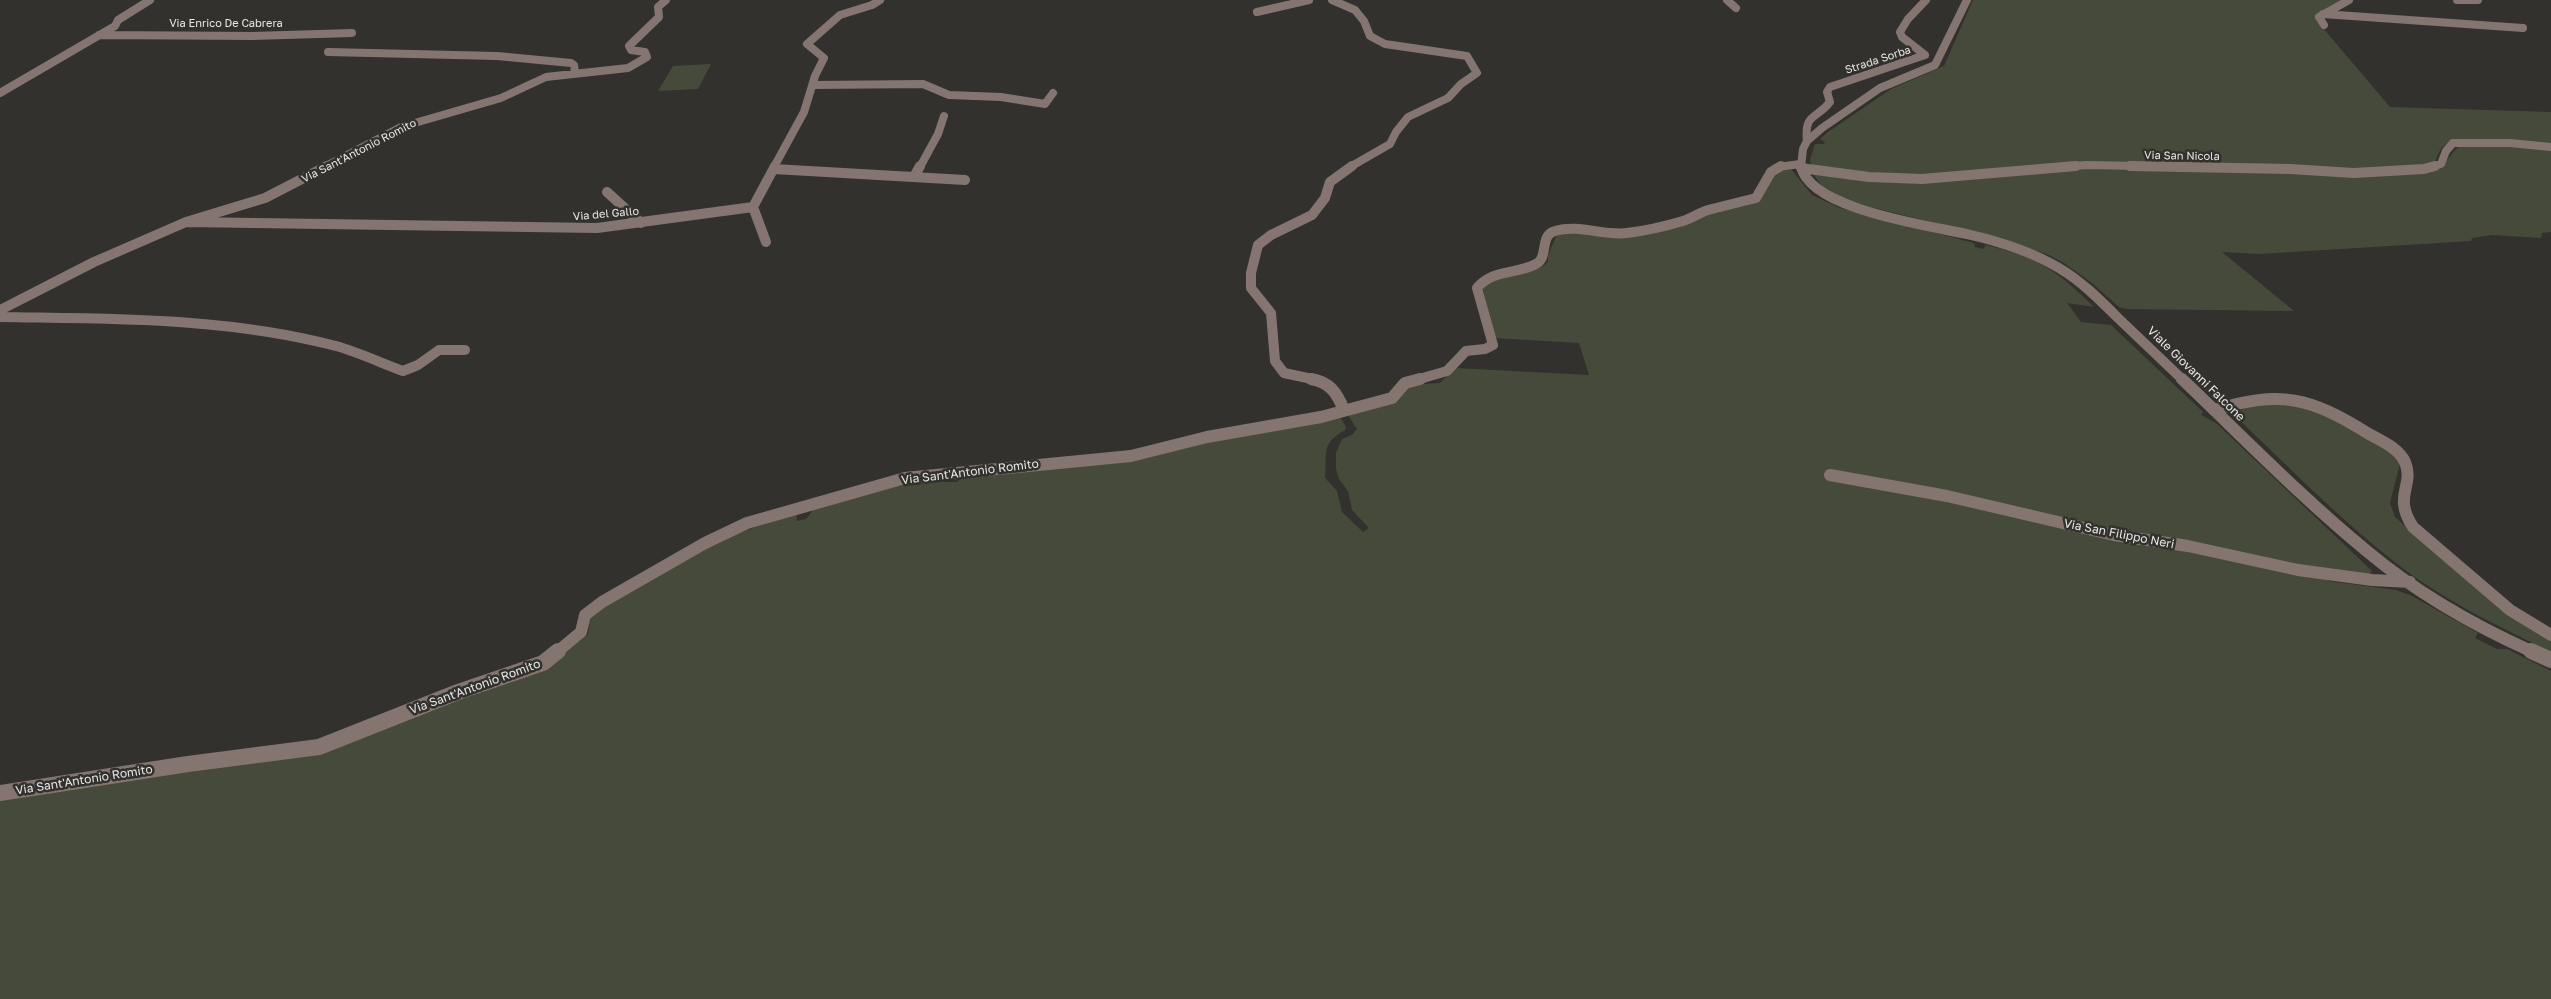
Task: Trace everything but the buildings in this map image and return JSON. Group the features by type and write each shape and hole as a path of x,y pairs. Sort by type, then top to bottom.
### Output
{"street":[{"path":"0,93 115,26 118,20 150,0"},
{"name":"Via Sant'Antonio Romito","path":"0,310 94,262 186,222 265,198 401,127 501,98 546,77 628,68 642,61 647,56 645,52 631,50 629,46 659,17 658,7 666,0"},
{"path":"766,242 753,207 794,135 824,58 807,44 840,15 872,5 880,0"},
{"path":"1257,12 1308,0"},
{"path":"1332,0 1357,11 1364,21 1370,36 1375,40 1404,47 1439,50 1467,56 1477,72 1462,83 1450,97 1418,109 1394,133 1390,144 1363,158 1330,182 1325,198 1312,215 1271,234 1258,246 1251,274 1251,288 1271,313 1274,321 1276,361 1284,373 1329,382 1337,391 1344,410"},
{"path":"1727,0 1736,8"},
{"name":"Strada Sorba","path":"1807,141 1804,125 1808,119 1827,107 1830,102 1827,92 1830,88 1925,55 1902,36 1900,32 1908,19 1926,0"},
{"path":"1800,166 1807,141 1822,128 1880,88 1935,65 1966,0"},
{"path":"2324,25 2319,17 2349,0"},
{"path":"2457,0 2478,0"},
{"path":"2323,14 2523,28"},
{"name":"Via Enrico De Cabrera","path":"100,35 252,36 352,33"},
{"path":"328,52 497,56 571,63 574,66 575,73"},
{"path":"813,85 923,84 949,95 1000,97 1045,104 1053,93"},
{"path":"914,177 938,134 944,116"},
{"name":"Via San Nicola","path":"1800,166 1869,177 1922,178 2086,165 2290,169 2354,173 2424,169 2441,164 2446,151 2453,143 2510,143 2551,147"},
{"name":"Via Sant'Antonio Romito","path":"0,793 188,764 319,747 458,692 543,663 581,632 585,614 602,602 705,542 747,523 905,478 1131,456 1207,437 1321,417 1392,398 1405,383 1447,371 1466,350 1485,350 1493,345 1477,288 1482,280 1490,275 1538,264 1542,259 1547,236 1553,231 1571,228 1606,233 1627,233 1683,221 1706,211 1756,198 1772,170 1778,165 1800,166"},
{"name":"Viale Giovanni Falcone","path":"1800,166 1820,191 1849,206 2000,244 2055,264 2085,286 2346,535 2410,582 2472,620 2551,660"},
{"path":"774,169 965,180"},
{"path":"607,192 641,223"},
{"name":"Via del Gallo","path":"186,222 448,224 562,229 597,228 641,223 753,207"},
{"path":"0,317 182,321 252,328 337,346 403,371 418,366 439,350 465,350"},
{"path":"2214,410 2244,401 2272,398 2298,400 2330,413 2395,449 2403,457 2409,469 2401,505 2404,516 2510,610 2551,635"},
{"name":"Via San Filippo Neri","path":"1830,475 1947,496 2114,535 2140,538 2288,569 2367,582 2410,582"}],"green space":[{"path":"1973,0 2341,0 2316,16 2317,21 2390,107 2551,112 2551,145 2454,141 2442,148 2435,162 2418,168 2353,172 2083,164 1922,177 1812,168 1810,160 1815,144 1824,144 1825,142 1820,139 1828,132 1891,89 1944,66"},
{"path":"711,64 698,89 658,91 673,66"},
{"path":"2463,144 2551,149 2551,232 2542,233 2541,238 2492,235 2472,238 2471,241 2259,254 2222,252 2294,311 2126,309 2119,307 2092,283 2049,255 2000,239 1850,202 1822,186 1811,171 1871,179 2107,167 2433,170 2443,164"},
{"path":"1790,168 1812,195 1840,208 1974,243 1975,247 1983,249 1986,245 2004,250 2033,260 2057,274 2094,307 2067,303 2081,322 2111,325 2203,412 2201,415 2216,423 2372,571 2368,575 2323,570 2328,581 2396,590 2412,596 2478,633 2475,638 2497,649 2507,649 2551,671 2551,999 0,999 0,801 21,795 281,758 477,689 545,669 588,634 590,619 594,613 719,540 796,513 797,521 806,519 814,509 906,481 943,478 944,482 957,482 962,477 1211,439 1340,417 1346,427 1329,444 1326,455 1325,478 1337,491 1342,512 1363,532 1369,528 1352,510 1348,491 1339,479 1336,469 1336,453 1342,439 1352,435 1357,429 1348,415 1409,385 1440,383 1455,368 1589,375 1579,343 1494,338 1483,289 1486,281 1542,267 1548,262 1548,256 1557,234 1570,232 1614,236 1745,206 1759,200 1776,170"},
{"path":"2279,402 2316,410 2388,450 2400,464 2390,503 2395,517 2501,610 2551,640 2551,652 2452,601 2396,563 2333,509 2233,414 2251,405"}]}
